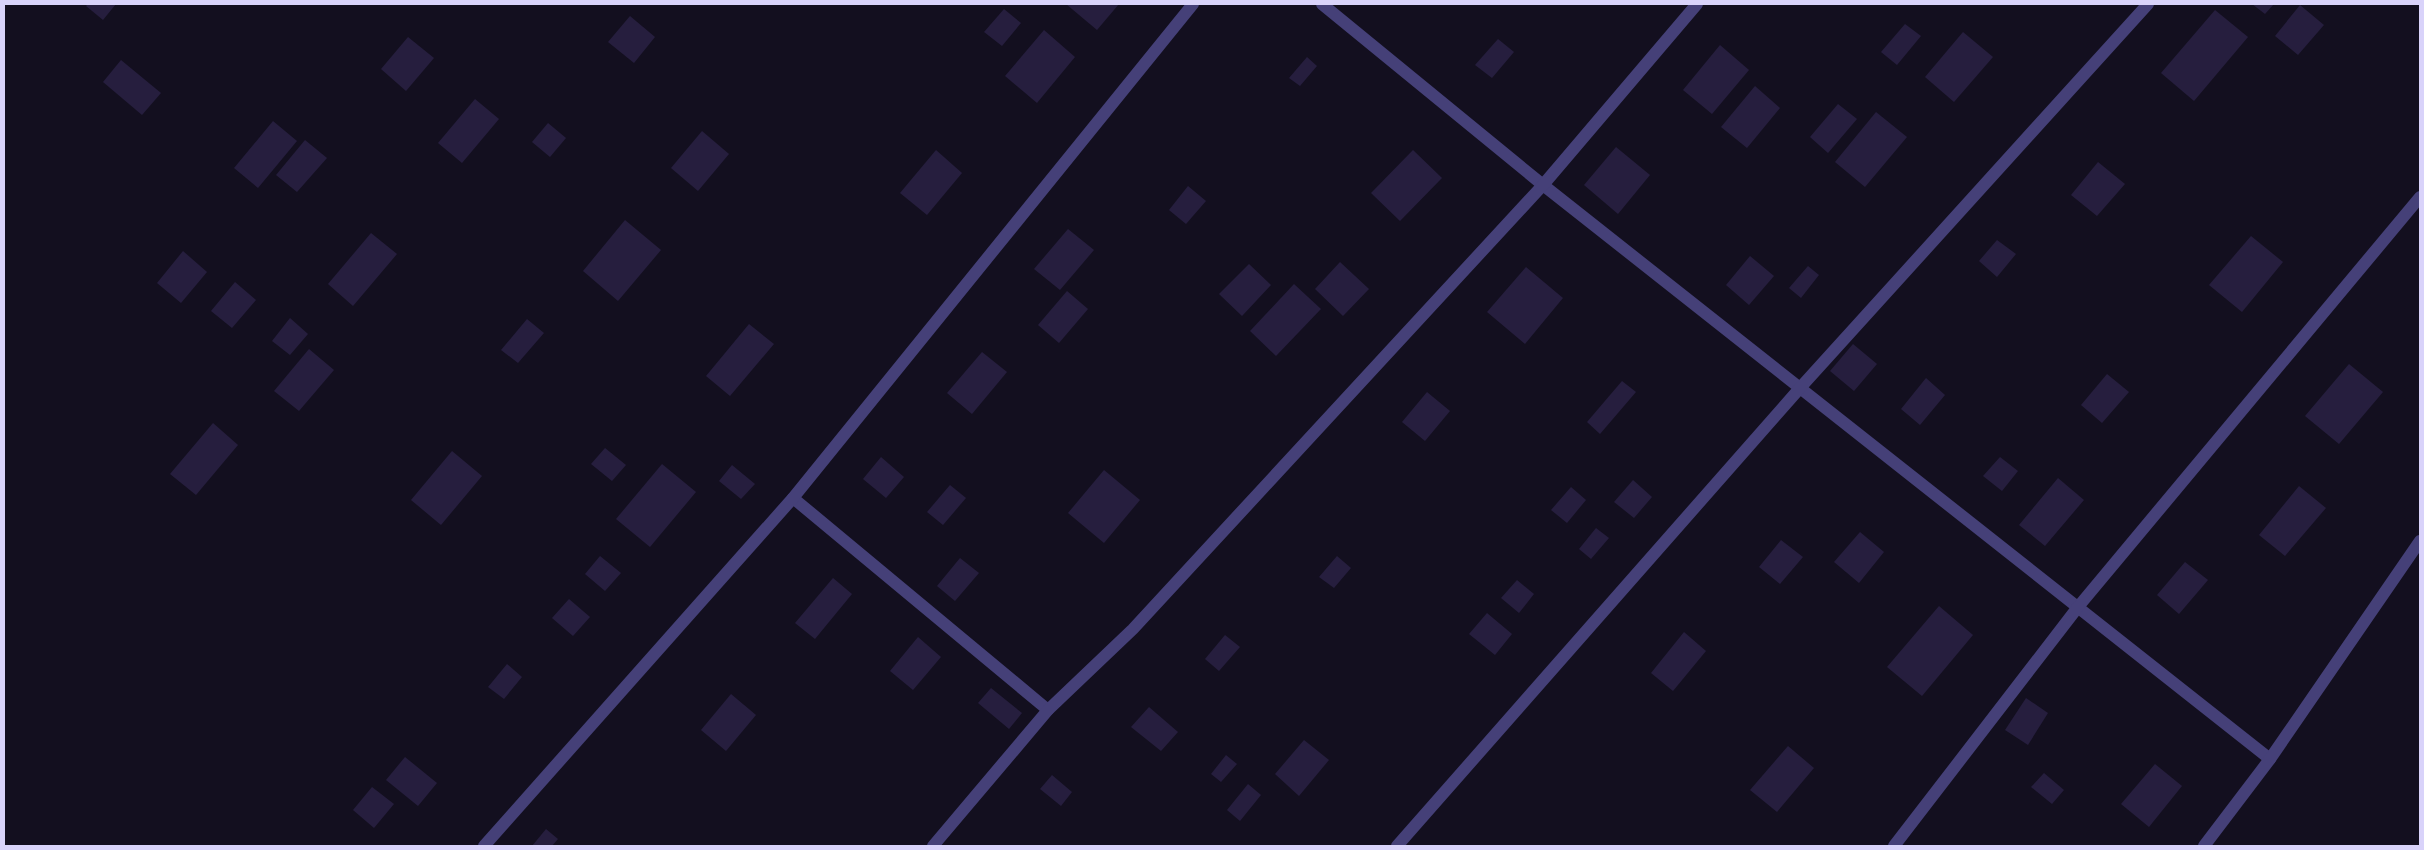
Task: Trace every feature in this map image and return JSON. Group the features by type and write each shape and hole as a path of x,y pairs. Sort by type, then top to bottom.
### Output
{"street":[{"path":"484,846 793,498 1193,4"},
{"path":"1322,4 1543,185 2270,759"},
{"path":"933,846 1048,710 1133,629 1543,185 1697,4"},
{"path":"1396,846 1800,388 2148,4"},
{"path":"1894,846 2078,607 2420,197"},
{"path":"793,498 1048,710"},
{"path":"2204,846 2270,759 2420,541"}],"building":[{"path":"88,4 116,4 103,20 86,6"},
{"path":"1066,4 1119,4 1097,30"},
{"path":"2252,4 2274,4 2265,14"},
{"path":"2300,5 2324,25 2298,55 2275,36"},
{"path":"1004,9 1021,23 1002,46 984,32"},
{"path":"2215,10 2248,37 2194,101 2161,73"},
{"path":"630,16 655,37 634,63 608,42"},
{"path":"1905,24 1921,36 1897,65 1881,52"},
{"path":"1044,30 1075,57 1037,103 1005,76"},
{"path":"1963,32 1993,57 1954,102 1925,77"},
{"path":"408,37 434,58 406,91 381,69"},
{"path":"1498,39 1514,52 1492,78 1475,65"},
{"path":"1720,45 1749,70 1712,114 1683,90"},
{"path":"1307,57 1317,66 1300,86 1289,78"},
{"path":"121,60 161,93 142,115 103,82"},
{"path":"1755,86 1780,108 1747,148 1721,127"},
{"path":"475,99 499,119 462,163 438,143"},
{"path":"1838,104 1857,119 1828,153 1810,137"},
{"path":"1876,112 1907,137 1865,187 1835,162"},
{"path":"273,121 297,141 258,188 234,168"},
{"path":"548,123 566,138 550,157 532,142"},
{"path":"702,131 729,154 698,191 671,168"},
{"path":"305,140 327,158 297,192 276,175"},
{"path":"1616,147 1650,175 1618,214 1584,185"},
{"path":"936,150 962,173 927,215 900,193"},
{"path":"1413,150 1442,178 1400,221 1371,193"},
{"path":"2098,162 2125,184 2097,216 2071,195"},
{"path":"1188,186 1206,201 1186,224 1169,210"},
{"path":"625,220 661,250 618,301 583,271"},
{"path":"1068,229 1094,250 1060,290 1034,269"},
{"path":"371,233 397,254 353,306 328,284"},
{"path":"2251,236 2283,262 2242,312 2209,285"},
{"path":"1997,240 2016,254 1997,277 1979,261"},
{"path":"183,251 207,272 181,303 157,283"},
{"path":"1750,256 1774,276 1749,305 1726,285"},
{"path":"1340,262 1369,289 1343,316 1315,289"},
{"path":"1249,264 1271,285 1242,316 1219,294"},
{"path":"1808,266 1819,275 1801,298 1789,288"},
{"path":"1526,267 1563,298 1525,344 1487,312"},
{"path":"235,282 256,300 232,328 211,311"},
{"path":"1294,284 1321,309 1276,356 1250,331"},
{"path":"1067,291 1088,309 1059,343 1038,325"},
{"path":"290,318 308,334 290,355 272,341"},
{"path":"527,319 544,333 518,363 501,350"},
{"path":"749,324 774,344 730,396 706,376"},
{"path":"1853,344 1877,364 1854,391 1830,371"},
{"path":"309,349 334,370 299,411 274,391"},
{"path":"982,352 1007,372 972,414 947,393"},
{"path":"2349,364 2383,392 2339,444 2305,416"},
{"path":"2107,374 2129,392 2102,423 2081,405"},
{"path":"1926,378 1945,395 1920,425 1901,409"},
{"path":"1622,381 1636,392 1600,434 1587,422"},
{"path":"1427,392 1450,411 1425,441 1402,422"},
{"path":"213,423 238,445 196,495 170,474"},
{"path":"605,448 626,465 612,481 591,464"},
{"path":"452,451 482,476 441,525 411,500"},
{"path":"881,457 904,477 886,498 863,479"},
{"path":"2000,457 2018,471 2002,491 1983,476"},
{"path":"662,464 696,492 650,547 616,519"},
{"path":"732,465 755,484 741,499 719,481"},
{"path":"1104,470 1140,500 1104,543 1068,513"},
{"path":"2058,478 2084,500 2045,546 2019,525"},
{"path":"1633,480 1652,497 1634,518 1614,502"},
{"path":"950,485 966,498 943,525 927,512"},
{"path":"2299,486 2326,508 2285,556 2259,535"},
{"path":"1571,487 1586,500 1567,523 1551,510"},
{"path":"1596,528 1609,538 1591,559 1579,549"},
{"path":"1860,532 1884,552 1859,583 1834,562"},
{"path":"1781,540 1803,557 1780,584 1759,567"},
{"path":"600,556 621,573 605,591 585,574"},
{"path":"1337,556 1351,568 1334,588 1319,577"},
{"path":"960,558 979,573 955,601 937,586"},
{"path":"2185,562 2208,580 2179,614 2157,595"},
{"path":"833,578 852,594 815,639 795,623"},
{"path":"1517,580 1534,594 1519,613 1501,598"},
{"path":"569,599 590,617 573,636 552,618"},
{"path":"1939,606 1973,635 1922,696 1887,667"},
{"path":"1487,613 1512,634 1495,655 1469,634"},
{"path":"1684,632 1706,651 1673,691 1651,673"},
{"path":"1225,635 1240,647 1219,671 1205,659"},
{"path":"918,637 941,657 913,690 890,671"},
{"path":"507,664 522,677 504,699 488,687"},
{"path":"991,688 1022,713 1009,729 978,703"},
{"path":"731,694 756,715 726,751 701,730"},
{"path":"2026,698 2048,713 2028,745 2005,730"},
{"path":"1149,707 1178,732 1161,751 1131,727"},
{"path":"1304,740 1329,760 1299,796 1275,774"},
{"path":"1788,746 1814,768 1777,812 1750,790"},
{"path":"1226,755 1237,764 1221,782 1211,774"},
{"path":"405,757 437,783 418,806 386,780"},
{"path":"2155,764 2182,786 2149,827 2121,804"},
{"path":"2044,773 2064,790 2052,804 2031,787"},
{"path":"1052,775 1072,792 1061,806 1040,789"},
{"path":"1248,784 1261,795 1240,821 1227,810"},
{"path":"372,787 394,804 374,828 353,810"},
{"path":"546,829 558,839 552,846 532,846"}]}
